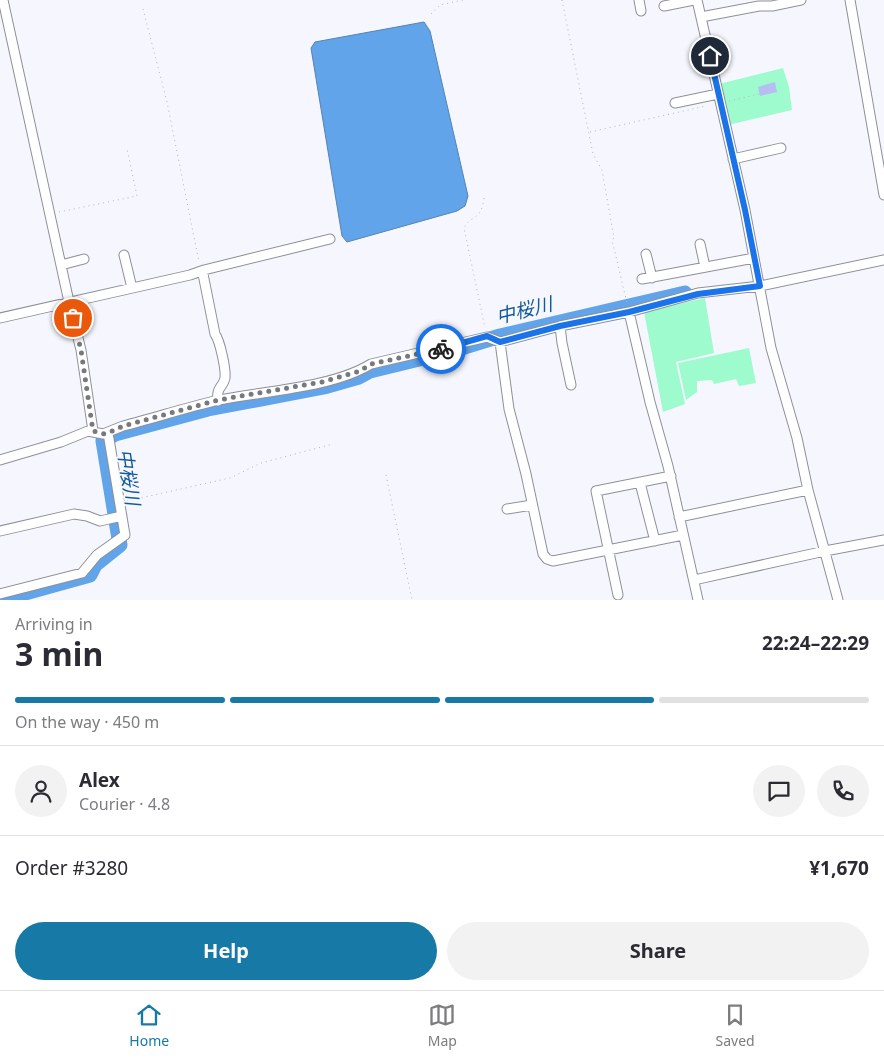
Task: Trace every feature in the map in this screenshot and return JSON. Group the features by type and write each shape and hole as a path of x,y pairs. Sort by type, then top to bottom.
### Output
{"street":[{"path":"3,0 81,350 93,431"},
{"path":"639,0 641,11"},
{"path":"664,6 696,0 701,17 760,286 771,348 797,438 808,490 838,600"},
{"path":"701,17 802,0"},
{"path":"850,0 884,195"},
{"path":"675,103 719,99"},
{"path":"733,159 781,148"},
{"path":"0,318 190,275 330,239"},
{"path":"700,244 705,268"},
{"path":"124,254 132,288"},
{"path":"646,254 647,278 754,258"},
{"path":"61,264 84,260"},
{"path":"108,436 123,426 218,400 322,382 360,371 371,364 560,326 628,308 698,294 760,286 884,260"},
{"path":"201,271 215,334 219,339 225,378 217,392 218,400"},
{"path":"628,308 670,476 698,600"},
{"path":"560,326 571,385"},
{"path":"493,339 526,474 543,554 546,558 553,561 683,535"},
{"path":"0,460 61,442 88,431 108,436"},
{"path":"0,594 82,573 96,555 125,536 119,517 120,503 108,436"},
{"path":"618,595 596,491 670,476"},
{"path":"640,483 655,541"},
{"path":"679,517 808,490"},
{"path":"507,509 532,505"},
{"path":"0,531 74,514 100,521 119,517"},
{"path":"694,580 884,540"}],"path":[{"path":"431,14 440,5 463,0"},
{"path":"562,0 593,154 602,170 614,238 612,240 628,308"},
{"path":"143,9 167,102 201,271"},
{"path":"589,132 719,99 760,94"},
{"path":"50,214 136,196 127,149"},
{"path":"484,198 476,218 465,225 464,228 493,339"},
{"path":"120,503 230,478 261,463 333,444"},
{"path":"386,475 412,600"}],"green space":[{"path":"783,68 789,87 792,110 728,125 719,84"},
{"path":"705,298 714,353 676,362 685,404 663,412 644,312"},
{"path":"749,348 756,383 739,386 736,379 714,384 712,380 697,381 697,392 686,400 678,363"}],"water":[{"path":"424,22 430,31 468,196 465,206 457,211 347,242 342,236 311,48 315,42"}],"building":[{"path":"775,82 777,92 760,96 758,87"}],"waterway":[{"name":"中桜川","path":"0,600 90,575 95,565 120,545 103,441 115,434 208,409 324,387 359,377 370,371 448,352 500,336 685,293"}],"way so far":[{"path":"73,318 81,350 93,431 103,434 123,426 218,400 322,382 360,371 371,364 441,349"}],"route":[{"path":"441,349 487,336 500,342 698,294 760,286 710,56"}]}
